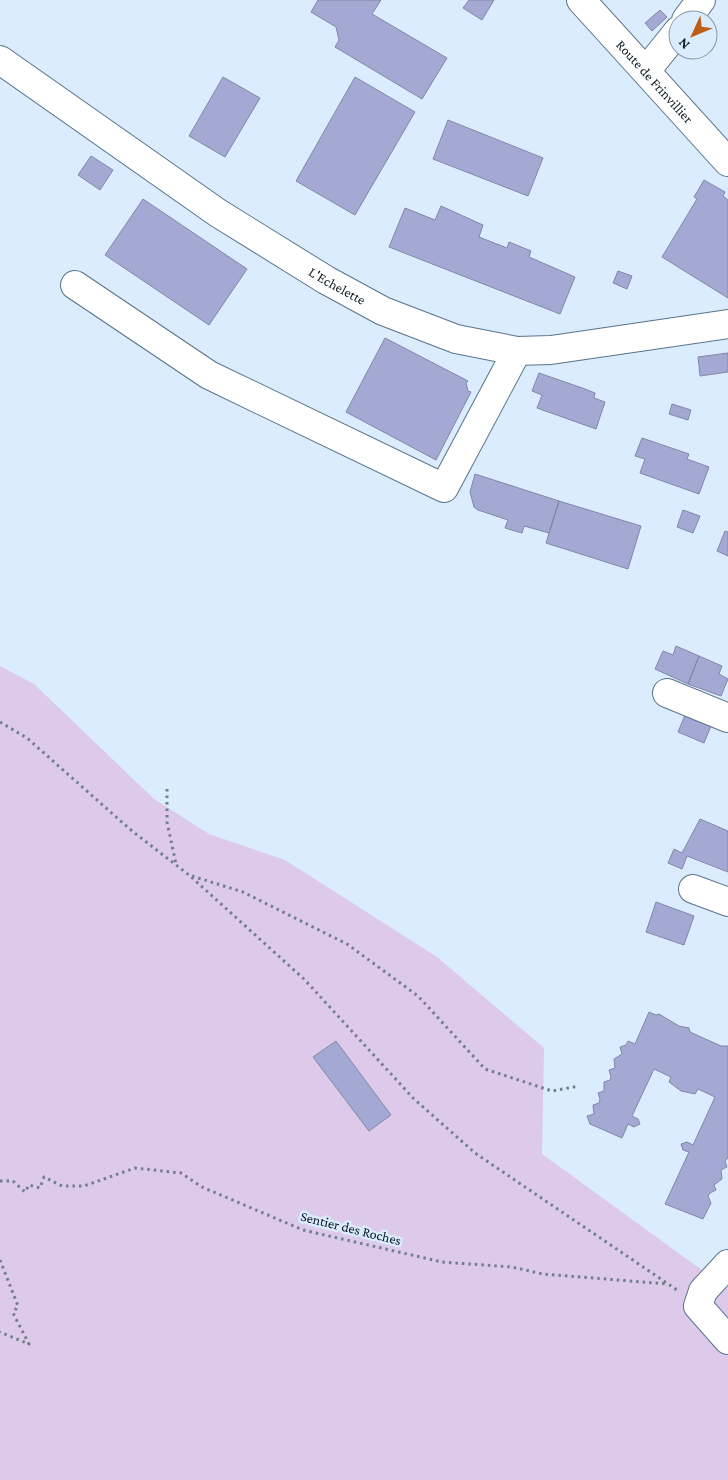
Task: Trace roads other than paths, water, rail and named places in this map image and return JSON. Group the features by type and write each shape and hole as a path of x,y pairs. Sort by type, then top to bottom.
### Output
{"street":[{"name":"Route de Frinvillier","path":"581,0 728,162"},
{"path":"646,71 668,44"},
{"name":"L'Echelette","path":"0,60 218,213 326,280 383,311 456,339 517,351 551,350 728,324"},
{"path":"75,286 209,375 444,488 517,351"},
{"path":"667,693 728,718"},
{"path":"693,889 728,902"},
{"path":"728,1264 703,1292 698,1306 728,1340"}]}
